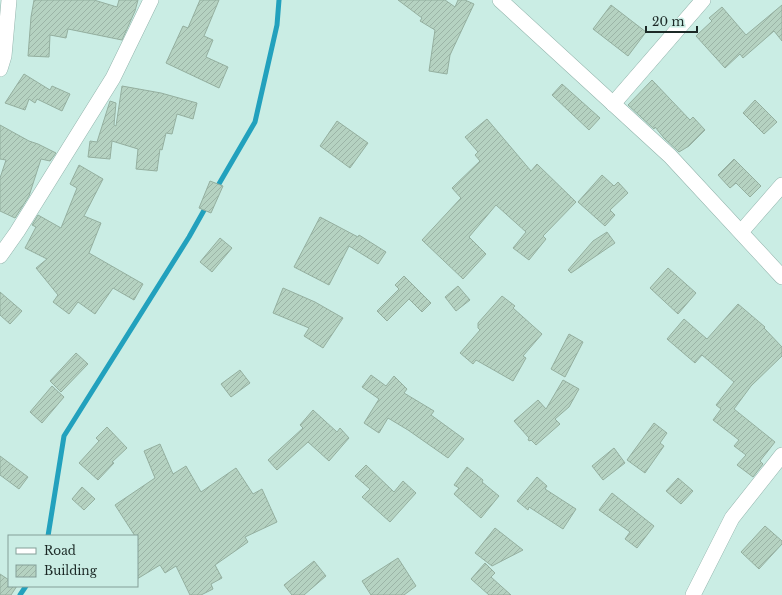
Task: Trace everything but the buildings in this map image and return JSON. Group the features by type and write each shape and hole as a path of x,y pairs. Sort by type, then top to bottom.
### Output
{"street":[{"path":"0,69 4,56 9,0"},
{"path":"0,256 17,232 113,78 151,0"},
{"path":"500,0 670,156 782,277"},
{"path":"613,104 703,0"},
{"path":"741,232 782,185"},
{"path":"693,595 732,518 782,455"}],"waterway":[{"path":"216,189 255,122 277,25 279,0"},
{"path":"48,535 64,436 189,237 207,205"},
{"path":"20,595 25,587"}]}
